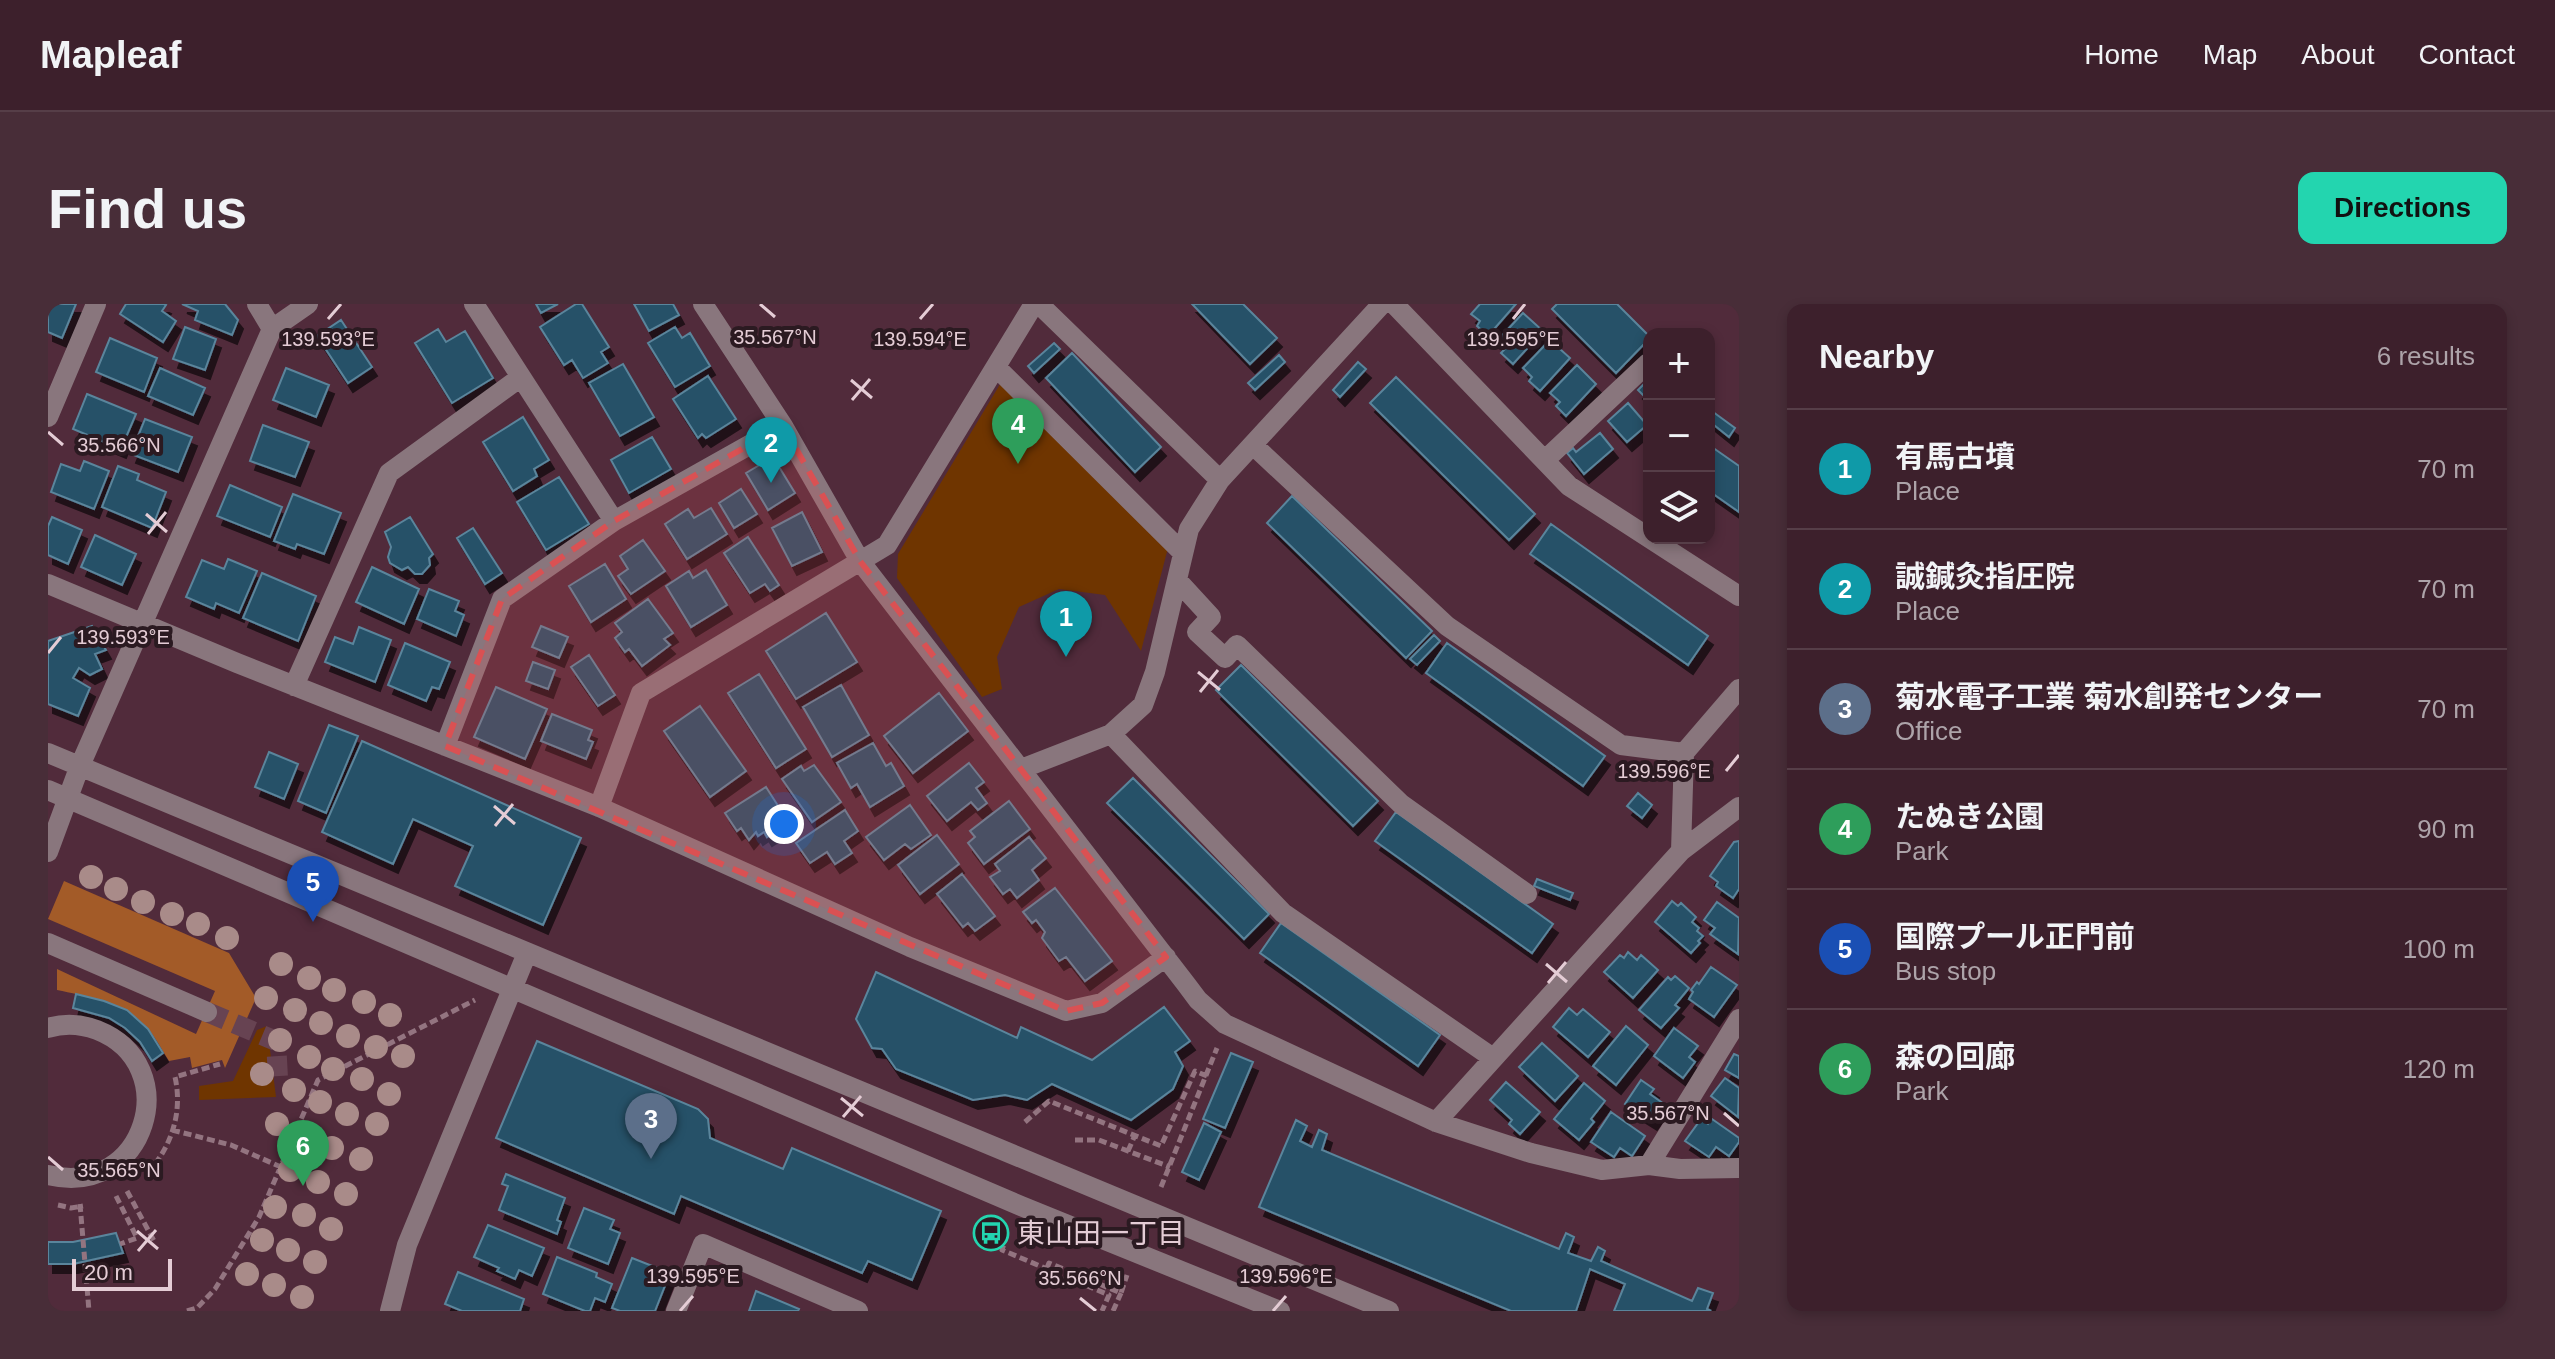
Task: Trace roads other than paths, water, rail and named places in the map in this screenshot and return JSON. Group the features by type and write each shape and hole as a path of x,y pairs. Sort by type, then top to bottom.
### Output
{"street":[{"path":"48,417 96,304"},
{"path":"257,304 272,329"},
{"path":"48,852 79,768 272,329 308,304"},
{"path":"474,304 614,521"},
{"path":"703,304 783,426 860,561 1198,1000 1225,1024 1436,1122 1531,1153 1602,1170 1649,1165 1680,1169 1739,1168"},
{"path":"599,807 641,693 887,545 1037,304 1220,480"},
{"path":"1021,769 1111,734 1143,705 1155,672 1189,529 1220,480 1382,304"},
{"path":"1394,304 1569,486 1739,596"},
{"path":"996,367 1183,553"},
{"path":"1545,460 1643,368"},
{"path":"294,686 389,473 521,377"},
{"path":"445,746 502,599 614,521 783,426"},
{"path":"1253,445 1447,626 1621,745 1684,753"},
{"path":"1177,580 1211,617 1197,632 1225,658 1237,645 1401,804 1527,894"},
{"path":"48,584 599,807 896,941 1066,1011 1102,1003 1166,957"},
{"path":"1681,851 1684,753 1739,689"},
{"path":"1111,734 1283,913 1493,1058"},
{"path":"48,753 1389,1311"},
{"path":"48,790 1021,1206 1280,1311"},
{"path":"1436,1122 1681,851 1739,807"},
{"path":"48,943 207,1012"},
{"path":"390,1311 407,1245 527,953"},
{"path":"1649,1165 1739,1019"},
{"path":"48,1028 85,1026 108,1035 127,1050 141,1071 147,1097 144,1123 139,1135 133,1147 114,1165 91,1177 64,1179 48,1175"},
{"path":"676,1311 703,1244 858,1311"}],"tunnel":[{"path":"207,1012 276,1041 278,1078"}],"place":[{"name":"たぬき公園","path":"1018,464"},
{"name":"誠鍼灸指圧院","path":"771,483"},
{"name":"有馬古墳","path":"1066,657"},
{"name":"国際プール正門前","path":"313,922"},
{"name":"菊水電子工業 菊水創発センター","path":"651,1159"},
{"name":"森の回廊","path":"303,1186"},
{"name":"東山田一丁目","path":"991,1233"}]}
